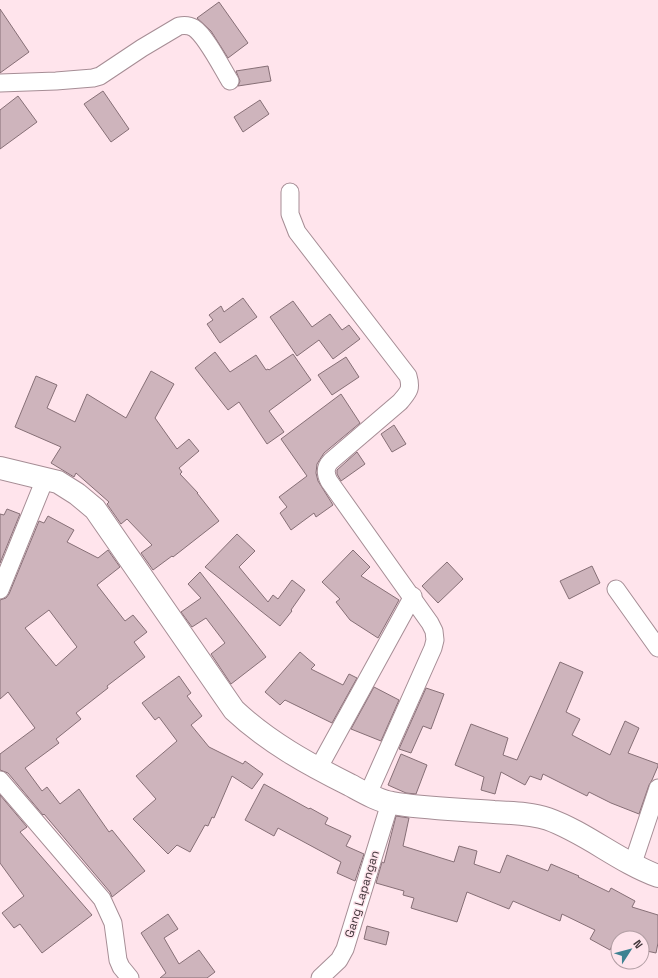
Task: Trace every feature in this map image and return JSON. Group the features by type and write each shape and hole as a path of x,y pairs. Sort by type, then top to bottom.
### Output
{"main road":[{"path":"0,468 58,482 77,494 95,509 234,710 251,726 267,738 318,769 368,794 390,803 519,814 547,819 582,835 632,866 658,876"}],"street":[{"path":"0,83 56,81 100,76 142,48 179,26 184,25 188,25 195,29 203,38 230,81"},
{"path":"290,192 290,214 297,232 408,376 410,384 409,390 400,402 331,461 327,465 326,470 329,481 413,596 434,631 435,640 433,648 368,794"},
{"path":"0,590 45,479"},
{"path":"616,589 658,648"},
{"path":"318,769 413,596"},
{"path":"0,780 102,899 112,923 118,960 121,967 130,978"},
{"path":"632,866 658,788"},
{"name":"Gang Lapangan","path":"320,978 339,960 345,949 390,803"}],"building":[{"path":"219,2 248,43 228,58 211,31 197,18"},
{"path":"0,9 29,52 0,73"},
{"path":"268,66 271,81 238,86 240,81 236,71"},
{"path":"103,91 129,129 111,142 84,104"},
{"path":"18,96 37,122 0,149 0,110"},
{"path":"260,100 269,114 243,132 234,117"},
{"path":"243,298 257,317 220,343 207,324 213,320 209,315 221,306 224,312"},
{"path":"293,301 312,327 330,314 342,330 349,325 360,339 333,359 319,340 297,356 270,317"},
{"path":"215,352 230,372 256,355 266,370 269,370 293,354 311,380 269,411 284,432 267,444 239,402 228,410 195,368"},
{"path":"346,357 359,377 332,395 318,375"},
{"path":"151,371 174,384 155,418 177,449 189,439 199,451 179,468 182,472 180,474 198,493 219,521 173,557 172,556 153,570 141,553 152,545 127,519 121,524 107,504 109,502 76,473 74,477 51,463 61,447 15,427 36,376 57,385 47,408 75,422 87,394 126,418"},
{"path":"341,394 360,423 324,453 317,464 316,473 318,481 333,505 316,517 314,513 291,530 280,513 287,507 279,497 307,476 281,439"},
{"path":"394,425 406,444 392,452 381,434"},
{"path":"357,452 365,464 341,481 337,474 337,470"},
{"path":"7,509 20,514 0,563 0,514 4,515"},
{"path":"48,516 74,530 67,542 98,558 108,550 120,567 97,585 125,621 133,615 147,632 134,642 145,657 107,686 108,688 76,713 81,719 56,739 59,743 25,768 42,791 47,787 60,804 79,789 109,832 112,830 145,871 112,897 110,892 8,773 0,770 0,754 35,728 8,692 0,699 0,600 6,598 9,594 39,521 44,523","holes":["49,610 77,647 56,666 25,628"]},
{"path":"237,534 255,551 239,567 268,602 273,595 278,599 292,580 305,590 291,610 292,611 280,626 205,567"},
{"path":"353,550 370,567 361,576 399,600 378,638 350,620 336,602 340,599 322,582"},
{"path":"447,562 463,579 438,603 422,586"},
{"path":"592,566 600,583 569,599 560,581"},
{"path":"200,572 266,657 231,684 211,654 225,643 206,618 192,627 181,612 201,598 188,584"},
{"path":"300,652 315,665 311,669 343,685 349,674 357,678 332,723 285,700 280,705 265,692"},
{"path":"560,662 583,672 566,712 580,719 572,735 610,755 625,721 639,728 628,753 658,764 639,814 611,803 589,792 587,796 543,774 541,780 530,776 525,785 501,772 495,794 481,790 484,777 455,765 471,724 508,738 503,755 517,760"},
{"path":"179,676 191,693 187,696 202,716 191,725 209,747 243,764 245,761 263,774 252,789 232,776 214,818 212,817 208,826 205,825 190,852 177,845 168,854 133,819 156,799 136,776 177,741 159,717 155,720 142,703"},
{"path":"374,687 399,700 381,741 351,729"},
{"path":"426,688 444,694 431,729 423,726 411,753 399,749"},
{"path":"401,754 427,765 416,794 406,793 388,785"},
{"path":"264,784 328,818 325,824 351,836 346,846 364,854 355,881 337,873 341,862 278,828 274,836 245,820"},
{"path":"0,795 27,827 20,832 92,915 42,953 20,924 14,928 2,913 24,896 0,863"},
{"path":"396,816 409,818 403,846 454,862 459,846 477,851 474,864 500,873 507,855 548,871 551,864 579,876 578,877 609,892 611,888 635,901 632,907 658,915 658,943 656,953 650,952 650,930 610,930 610,950 590,939 595,930 562,914 560,921 513,901 509,909 467,892 457,922 411,908 414,898 403,895 404,891 376,883 382,862 384,863"},
{"path":"168,914 178,929 164,938 179,964 199,950 215,972 207,978 160,978 166,973 141,933"},
{"path":"367,926 389,932 386,945 364,939"}]}
